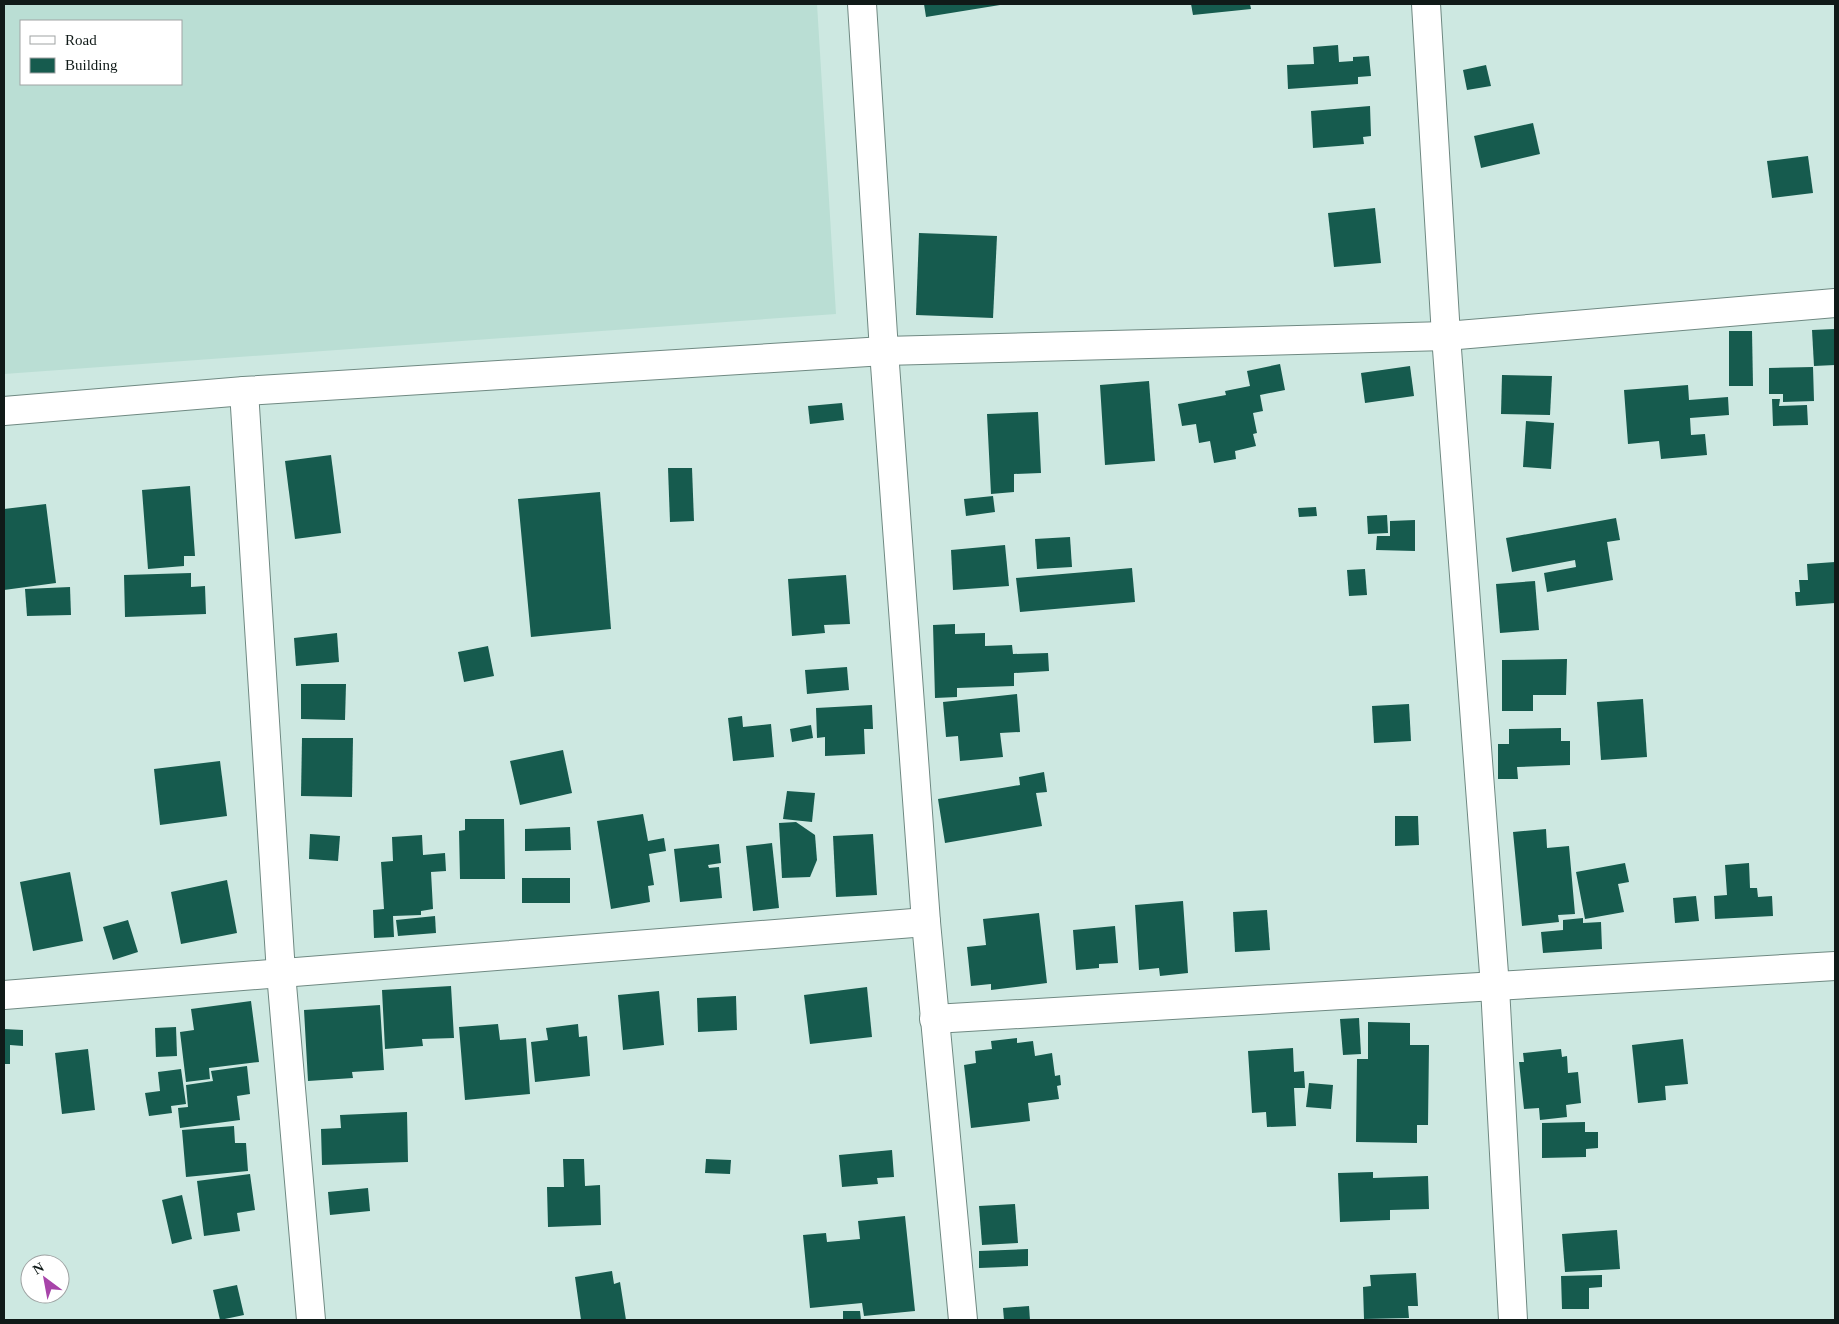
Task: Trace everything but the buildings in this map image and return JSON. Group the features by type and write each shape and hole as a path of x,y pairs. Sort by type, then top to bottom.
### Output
{"street":[{"path":"862,4 884,351 926,922 964,1320"},
{"path":"1426,4 1446,336 1495,987 1513,1320"},
{"path":"4,411 244,391 884,351 1446,336 1835,302"},
{"path":"244,391 281,973 311,1320"},
{"path":"4,995 926,922"},
{"path":"934,1019 1835,966"}],"shaded area":[{"path":"4,4 817,4 836,314 4,374"}]}
